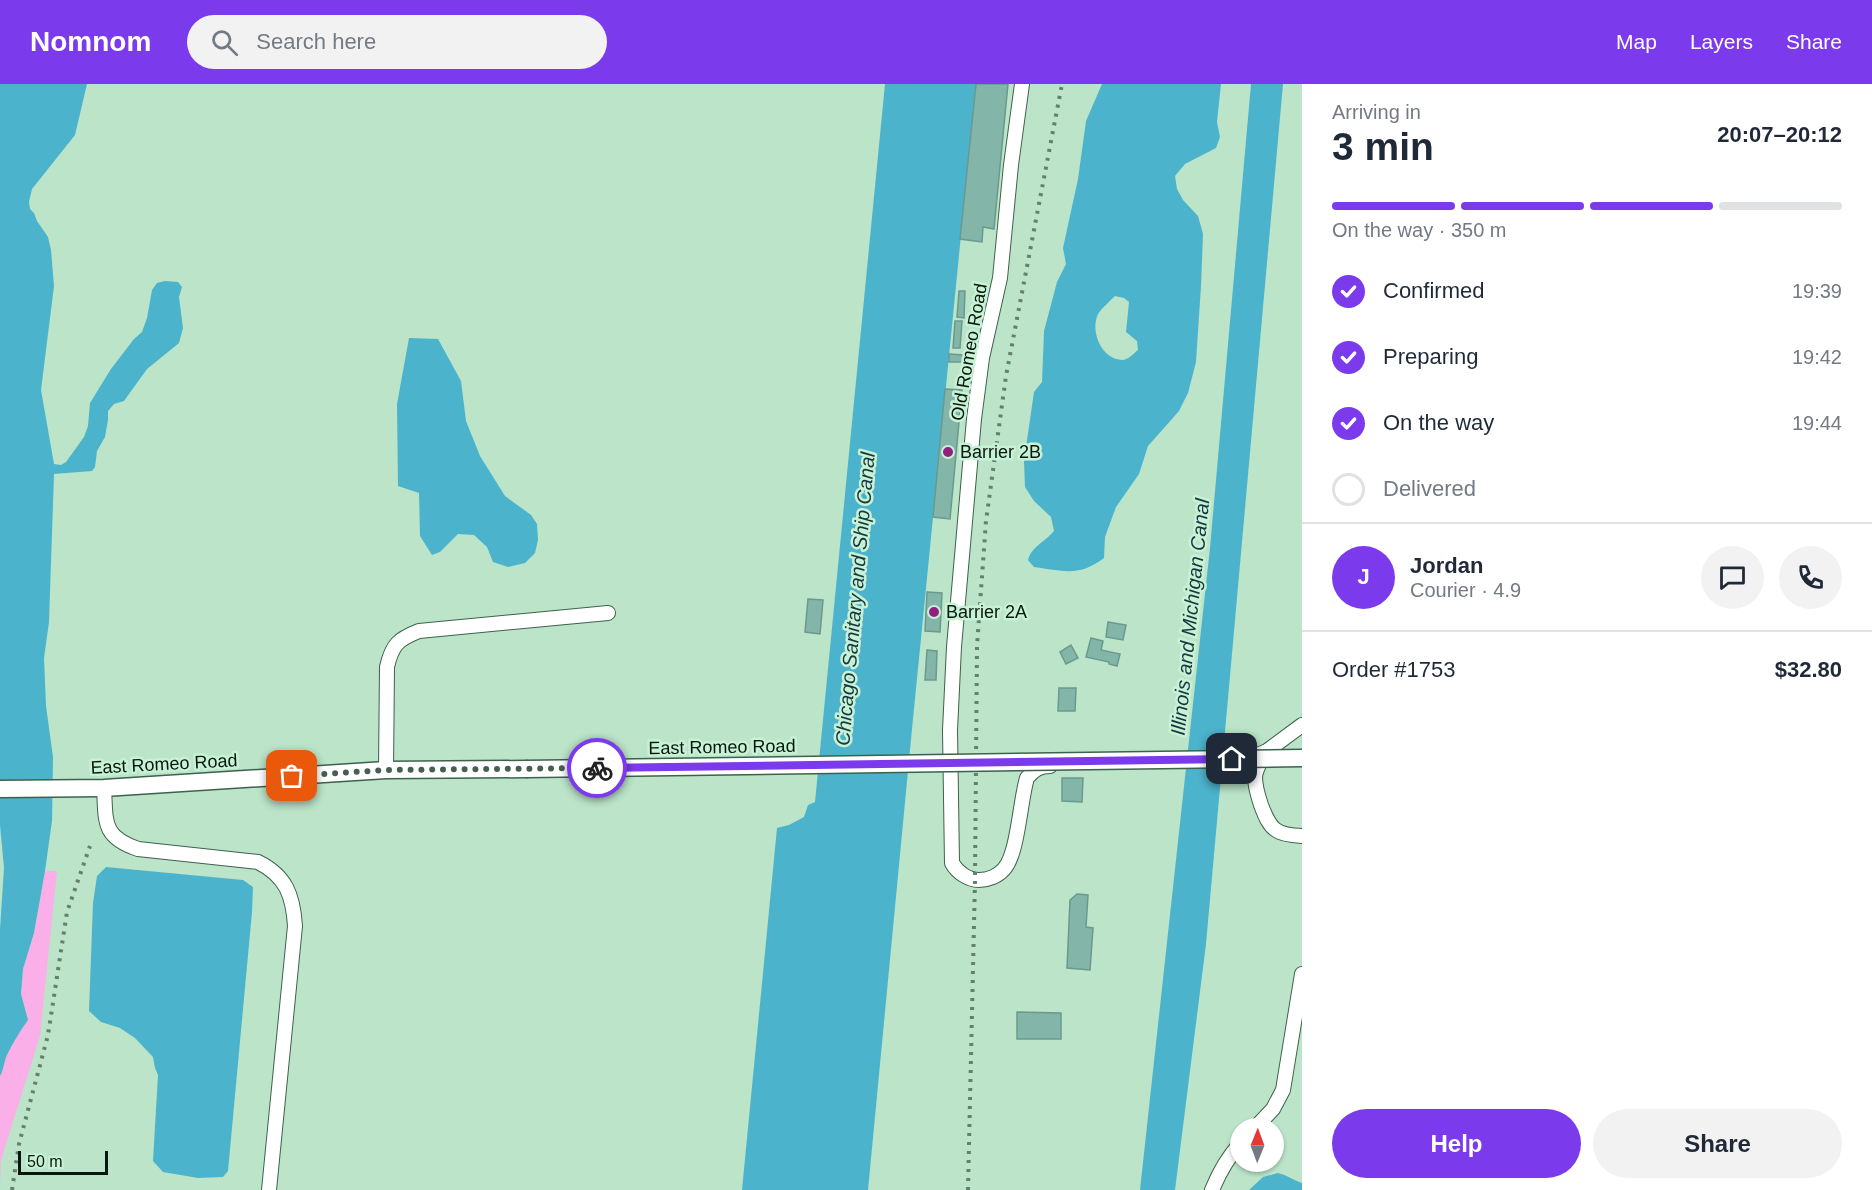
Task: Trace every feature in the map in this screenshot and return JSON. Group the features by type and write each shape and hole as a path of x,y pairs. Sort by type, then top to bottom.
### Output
{"main road":[{"name":"East Romeo Road","path":"0,789 104,788 386,770 1302,758"}],"street":[{"name":"Old Romeo Road","path":"1022,84 1011,165 1003,257 982,358 974,419 950,730 952,863 957,871 975,880 994,877 1003,870 1009,863 1013,848 1027,778 1042,766 1228,765 1267,751 1302,725"},
{"path":"386,770 387,667 390,654 403,637 419,631 608,613"},
{"path":"1267,751 1255,777 1257,794 1268,823 1277,831 1291,836 1302,836"},
{"path":"104,788 106,823 121,843 138,849 258,862 272,869 282,879 289,892 294,908 295,926 269,1190"},
{"path":"1264,1118 1273,1109 1283,1089 1302,974"},
{"path":"1212,1190 1230,1156"}],"shaded area":[{"path":"45,871 57,871 40,1036 1,1160 0,1186 0,1076 14,1039 28,1020 21,994 23,969 34,933"}],"water":[{"path":"0,84 87,84 75,135 32,189 29,202 30,209 48,237 51,250 54,286 41,390 54,464 61,465 66,462 84,437 88,426 90,403 111,369 142,332 152,290 157,283 178,282 182,287 179,297 183,328 179,343 147,369 124,401 114,404 108,411 105,437 97,451 95,467 92,471 54,474 49,622 44,658 46,706 53,757 52,821 34,933 23,969 21,994 28,1020 8,1053 0,1076 0,929 4,868 0,825"},
{"name":"Chicago Sanitary and Ship Canal","path":"885,84 976,84 868,1190 742,1190 777,828 804,817 808,805 815,802"},
{"path":"1102,84 1221,84 1217,122 1220,137 1216,148 1185,164 1175,176 1177,189 1183,200 1198,216 1203,234 1196,362 1188,393 1179,411 1148,446 1139,474 1116,507 1105,537 1104,558 1087,568 1063,571 1034,567 1028,560 1035,548 1054,531 1051,517 1034,501 1025,487 1024,461 1034,392 1042,382 1044,331 1057,282 1066,264 1063,248 1078,179 1086,121","holes":["1115,296 1129,302 1126,332 1137,341 1138,350 1122,360 1108,355 1099,343 1095,328 1098,314 1104,307"]},
{"name":"Illinois and Michigan Canal","path":"1251,84 1283,84 1206,944 1175,1190 1140,1190 1210,548"},
{"path":"409,338 438,339 461,381 466,421 480,456 505,496 531,515 537,524 538,540 535,553 525,563 508,567 493,562 487,547 474,535 458,534 440,552 432,555 420,536 419,493 398,486 397,404"},
{"path":"106,867 243,880 253,887 228,1171 223,1177 198,1178 163,1172 153,1161 158,1075 153,1057 135,1038 120,1028 101,1022 89,1011 93,903 97,876"},
{"path":"1278,1173 1302,1183 1302,1190 1249,1190 1263,1177"}],"building":[{"path":"976,84 1008,84 994,229 983,227 982,242 960,239"},
{"path":"959,291 965,291 964,318 957,317"},
{"path":"955,321 962,321 960,348 953,348"},
{"path":"949,354 964,355 964,362 949,362"},
{"name":"Barrier 2B","path":"945,389 962,390 950,519 933,517"},
{"name":"Barrier 2A","path":"927,592 942,593 940,632 925,631"},
{"path":"808,599 823,600 820,634 805,632"},
{"path":"1108,622 1126,625 1123,640 1106,637"},
{"path":"1091,638 1103,641 1101,650 1120,654 1117,666 1086,657"},
{"path":"1071,645 1078,658 1066,664 1060,652"},
{"path":"927,650 937,651 936,680 925,680"},
{"path":"1059,688 1076,688 1075,711 1058,711"},
{"path":"1062,778 1083,778 1082,802 1062,801"},
{"path":"1077,894 1088,895 1086,927 1093,928 1090,970 1067,968 1070,900"},
{"path":"1017,1012 1061,1013 1061,1039 1017,1039"}],"railway":[{"path":"968,1190 975,880 977,646 986,521 1006,376 1062,84"},
{"path":"12,1190 19,1144 48,1035 67,912 90,846"}],"way so far":[{"path":"292,776 386,770 597,768"}],"place":[{"name":"Barrier 2B","path":"948,452"},
{"name":"Barrier 2A","path":"934,612"}],"route":[{"path":"597,768 1232,759"}]}
